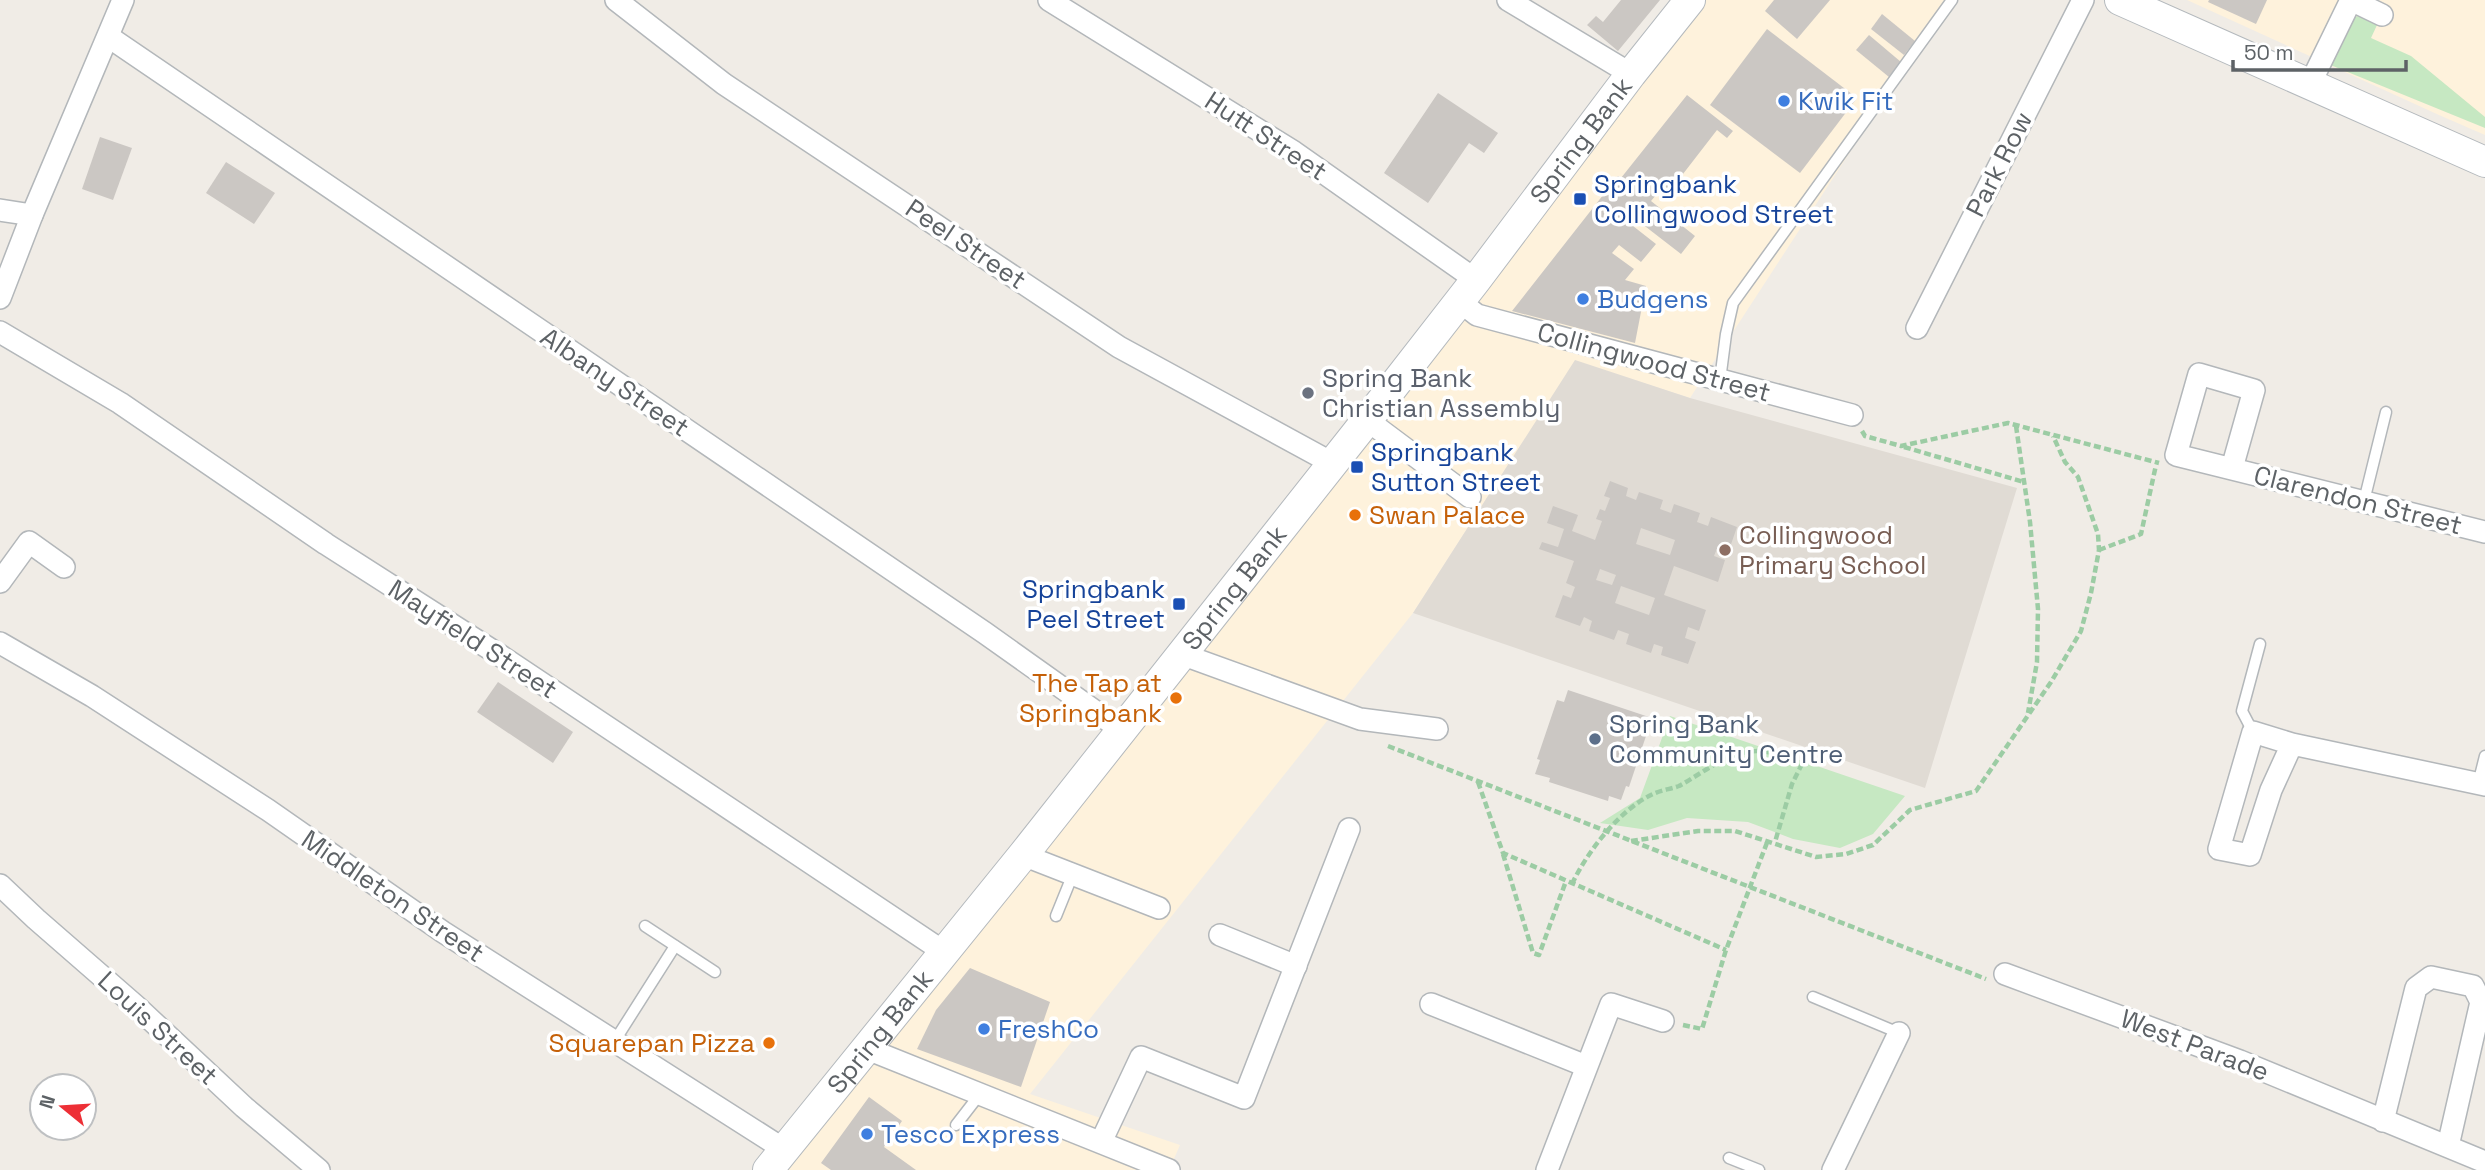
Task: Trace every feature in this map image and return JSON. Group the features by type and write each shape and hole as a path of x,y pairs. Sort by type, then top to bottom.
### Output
{"street":[{"path":"0,298 122,0"},
{"name":"Peel Street","path":"616,0 639,7 724,84 1119,347 1332,463"},
{"name":"Hutt Street","path":"1049,0 1294,152 1335,181 1468,291"},
{"path":"1508,0 1631,74"},
{"name":"Spring Bank","path":"777,1160 1023,855 1367,420 1690,0"},
{"name":"Park Row","path":"1917,328 2083,0"},
{"path":"2120,0 2485,162"},
{"path":"2309,86 2351,0 2382,15"},
{"name":"Albany Street","path":"108,37 974,626 1121,730"},
{"path":"0,210 32,215"},
{"name":"Collingwood Street","path":"1468,291 1477,315 1852,415"},
{"name":"Mayfield Street","path":"0,332 120,403 327,544 504,658 944,952"},
{"name":"Clarendon Street","path":"2232,468 2254,390 2199,374 2176,455 2485,532"},
{"path":"1367,420 1470,497"},
{"path":"0,582 29,541 64,567"},
{"name":"Middleton Street","path":"0,643 92,696 256,802 443,932 614,1042 777,1160"},
{"path":"1181,654 1360,719 1437,729"},
{"path":"2292,744 2271,790 2250,855 2219,849 2253,732 2292,744 2481,785"},
{"path":"1101,1142 1141,1057 1244,1098 1349,829"},
{"path":"1023,855 1159,908"},
{"name":"Louis Street","path":"0,885 244,1107 318,1170"},
{"path":"1220,935 1296,966"},
{"name":"West Parade","path":"2005,974 2239,1061 2485,1162"},
{"path":"2383,1121 2416,988 2431,977 2473,986 2481,1002 2448,1146"},
{"path":"1431,1004 1586,1066"},
{"path":"1547,1170 1611,1004 1663,1021"},
{"path":"1833,1170 1899,1033"},
{"path":"865,1048 1170,1170"}],"lane":[{"path":"1720,380 1733,303 1952,0"},
{"path":"2364,501 2386,412"},
{"path":"2253,732 2242,711 2259,644"},
{"path":"2481,785 2485,756"},
{"path":"1056,916 1073,874"},
{"path":"645,926 715,972"},
{"path":"614,1042 675,946"},
{"path":"1814,997 1899,1033"},
{"path":"956,1125 980,1094"},
{"path":"1729,1158 1759,1170"}],"path":[{"path":"1852,415 1864,436 2024,482"},
{"path":"1901,446 2007,423 2156,465 2176,455"},
{"path":"2016,426 2038,609 2037,662 2027,717"},
{"path":"1631,841 1710,831 1735,831 1815,856 1846,854 1873,845 1910,810 1976,791 2081,631 2099,550 2098,534 2078,477 2065,461 2053,436"},
{"path":"2099,550 2141,534 2156,465"},
{"path":"1376,741 2000,985 2005,974"},
{"path":"1478,781 1534,953 1539,955 1569,883 1606,832 1653,794 1678,786 1702,770 1744,752 1760,750 1802,764 1792,784 1775,842"},
{"path":"1663,1021 1702,1029 1726,950 1768,841"},
{"path":"1503,853 1726,950"}],"shaded area":[{"path":"1696,0 1949,0 1690,398 1575,361 1413,613 1030,1094 1180,1145 1169,1170 782,1170"},
{"path":"2187,0 2485,0 2485,135 2439,115"},
{"name":"Collingwood Primary School","path":"1575,360 1690,398 2017,488 1925,788 1413,613"}],"green space":[{"path":"2359,16 2377,25 2371,38 2411,56 2485,117 2485,128 2328,64 2353,17"},
{"path":"1670,716 1905,796 1873,834 1840,848 1793,839 1748,822 1687,818 1648,830 1600,823 1640,798"}],"building":[{"path":"1621,0 1660,0 1618,51 1587,25 1596,16 1603,22"},
{"path":"1774,0 1830,0 1797,39 1765,11"},
{"path":"2267,0 2256,24 2208,2"},
{"path":"1882,14 1915,41 1904,55 1871,29"},
{"name":"Kwik Fit","path":"1767,29 1857,98 1800,173 1710,105"},
{"path":"1869,35 1901,62 1889,77 1856,50"},
{"path":"1438,93 1498,133 1484,153 1469,143 1428,203 1384,173"},
{"path":"1687,95 1733,131 1727,138 1717,130 1676,183 1680,187 1671,197 1661,189 1651,201 1695,236 1681,254 1637,220 1633,226 1656,244 1641,262 1619,245 1612,253 1634,269 1625,280 1646,286 1635,343 1512,311 1618,176 1621,178"},
{"path":"100,137 132,148 113,200 82,189"},
{"path":"226,162 275,193 254,224 206,193"},
{"name":"Collingwood Primary School","path":"1610,481 1628,488 1626,496 1636,500 1639,492 1663,500 1660,509 1671,513 1674,504 1700,513 1697,522 1708,526 1711,517 1737,527 1729,550 1718,546 1714,556 1725,560 1718,582 1674,566 1664,595 1706,610 1699,631 1688,627 1685,638 1696,642 1688,664 1661,655 1663,647 1654,644 1651,653 1626,644 1629,634 1618,630 1614,640 1589,631 1592,621 1584,617 1580,626 1555,617 1563,595 1571,598 1575,587 1566,583 1574,561 1539,549 1542,542 1558,547 1564,529 1547,523 1553,506 1578,515 1572,531 1595,540 1602,521 1596,519 1600,509 1605,511 1610,498 1604,496","holes":["1641,528 1675,540 1670,555 1636,544","1600,569 1616,575 1612,585 1596,580","1621,586 1655,598 1649,615 1615,603"]},
{"path":"498,682 573,732 553,763 477,712"},
{"name":"Spring Bank Community Centre","path":"1568,690 1652,718 1629,787 1626,786 1621,800 1609,796 1608,801 1549,782 1550,778 1535,774 1540,760 1537,759 1557,700 1564,702"},
{"name":"FreshCo","path":"970,968 1050,1002 1021,1087 917,1049 936,1010"},
{"name":"Tesco Express","path":"869,1097 902,1121 884,1147 916,1170 831,1170 821,1163"}],"place":[{"name":"Kwik Fit","path":"1784,101"},
{"name":"Springbank Collingwood Street","path":"1580,199"},
{"name":"Budgens","path":"1583,299"},
{"name":"Spring Bank Christian Assembly","path":"1308,393"},
{"name":"Springbank Sutton Street","path":"1357,467"},
{"name":"Swan Palace","path":"1355,515"},
{"name":"Collingwood Primary School","path":"1725,550"},
{"name":"Springbank Peel Street","path":"1179,604"},
{"name":"The Tap at Springbank","path":"1176,698"},
{"name":"Spring Bank Community Centre","path":"1595,739"},
{"name":"FreshCo","path":"984,1029"},
{"name":"Squarepan Pizza","path":"769,1043"},
{"name":"Tesco Express","path":"867,1134"}]}
